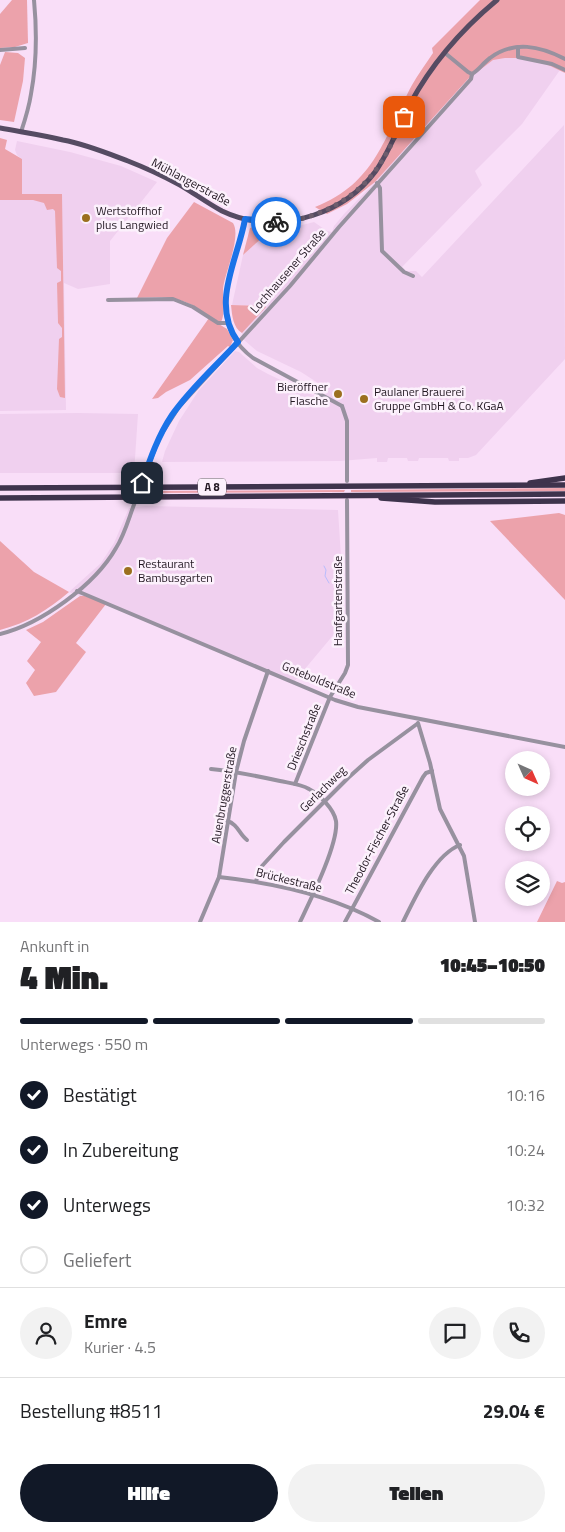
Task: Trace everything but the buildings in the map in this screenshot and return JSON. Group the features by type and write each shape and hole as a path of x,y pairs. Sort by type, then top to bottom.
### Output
{"highway":[{"path":"518,486 565,478"},
{"name":"A 8","path":"0,488 565,485"},
{"name":"A 8","path":"0,498 565,494"},
{"path":"372,495 378,498 428,502 549,501 554,504 565,503"}],"main road":[{"path":"445,53 469,25 497,0"},
{"name":"Mühlangerstraße","path":"0,128 65,140 129,162 180,185 222,210 245,219 267,222 295,220 330,208 356,191 375,172 382,162 410,104 445,53"}],"street":[{"path":"21,132 31,96 36,57 34,0"},
{"path":"565,59 545,50 532,47 518,47 518,56 552,64 565,70"},
{"name":"Lochhausener Straße","path":"142,483 155,446 172,416 193,390 290,286 377,183 471,79 472,74 496,54 518,47"},
{"path":"0,50 25,48"},
{"path":"445,53 472,74"},
{"path":"377,183 380,188 382,251 404,272 413,276"},
{"path":"245,219 226,293 227,323 238,342 253,358 344,404 347,421 347,481"},
{"path":"108,300 173,299 193,307 218,323 227,323"},
{"name":"Hanfgartenstraße","path":"330,697 348,665 347,500"},
{"path":"0,634 37,620 77,591 102,569 121,538 135,502"},
{"name":"Goteboldstraße","path":"77,591 358,707 565,747"},
{"name":"Auenbruggerstraße","path":"200,922 219,877 236,772 244,741 268,671"},
{"name":"Drieschstraße","path":"295,784 330,697"},
{"path":"419,718 418,724 432,771 440,809 460,845 468,871 475,922"},
{"name":"Gerlachweg","path":"256,881 262,866 357,769 418,724"},
{"path":"211,769 236,772 311,789 334,815 336,827 324,867 300,922"},
{"name":"Theodor-Fischer-Straße","path":"345,922 423,777 426,773 432,771"},
{"path":"227,821 236,826 244,839 247,840"},
{"path":"403,922 420,889 432,871 448,851 460,845"},
{"name":"Brückestraße","path":"219,877 256,881 313,895 352,908 379,922"}],"shaded area":[{"path":"12,0 27,0 28,43 15,47 0,48 0,14"},
{"path":"480,0 565,0 565,73 546,64 518,58 493,60 468,79 375,182 347,204 327,214 315,207 336,197 365,172 385,140 412,85 433,53 432,48"},
{"path":"5,52 18,53 25,58 23,81 14,122 0,120 0,65"},
{"path":"518,58 546,64 560,70 522,124 475,171 482,185 402,267 406,271 416,271 422,277 564,125 565,359 476,455 468,458 459,458 459,461 449,461 448,458 419,458 418,461 408,461 407,458 388,458 387,462 377,462 377,458 340,461 162,462 179,421 199,390 235,351 239,352 257,368 321,399 329,390 301,372 257,351 244,340 242,333 265,307 232,305 243,255 273,228 294,227 314,222 327,231 332,232 334,226 344,214 468,79 493,59"},
{"path":"0,138 7,140 5,149 22,159 22,194 62,194 65,398 60,397 57,389 59,339 62,337 62,328 58,323 57,283 61,281 61,271 57,268 55,211 53,209 47,210 44,203 33,200 0,200"},
{"path":"17,141 70,152 121,166 157,182 110,241 110,284 78,289 64,283 66,410 0,411 0,194 22,194 22,159 15,150"},
{"path":"194,202 233,223 235,228 233,252 223,288 223,314 221,322 187,302 180,300 152,297 137,298 167,238"},
{"path":"250,228 273,228 243,255"},
{"path":"231,305 266,307 242,333 235,325"},
{"path":"209,318 227,329 233,340 230,347 228,346 190,380 158,398 152,399"},
{"path":"0,414 138,414 134,473 0,473"},
{"path":"565,488 565,491 351,492 351,490"},
{"path":"345,490 344,492 149,493 150,491"},
{"path":"145,506 338,510 345,621 294,682 85,596 69,592 101,563 114,543 129,508"},
{"path":"559,513 565,515 565,600 490,521"},
{"path":"0,541 34,572 69,592 37,615 19,624 0,630"},
{"path":"80,596 106,604 76,643 86,652 56,692 34,696 26,683 35,670 27,661 41,642 26,630 43,622"},
{"path":"557,881 565,882 565,922 537,922 545,906 550,906 550,895"}],"waterway":[{"path":"324,566 326,570 325,576 329,583"}],"way so far":[{"path":"276,222 295,220 318,213 345,200 356,191 382,162 404,117"}],"place":[{"name":"Wertstoffhof plus Langwied","path":"86,218"},
{"name":"Bieröffner Flasche","path":"338,394"},
{"name":"Paulaner Brauerei Gruppe GmbH & Co. KGaA","path":"364,399"},
{"name":"Restaurant Bambusgarten","path":"128,571"}],"route":[{"path":"142,483 163,429 178,407 238,342 227,323 225,304 229,276 245,219 276,222"}]}
